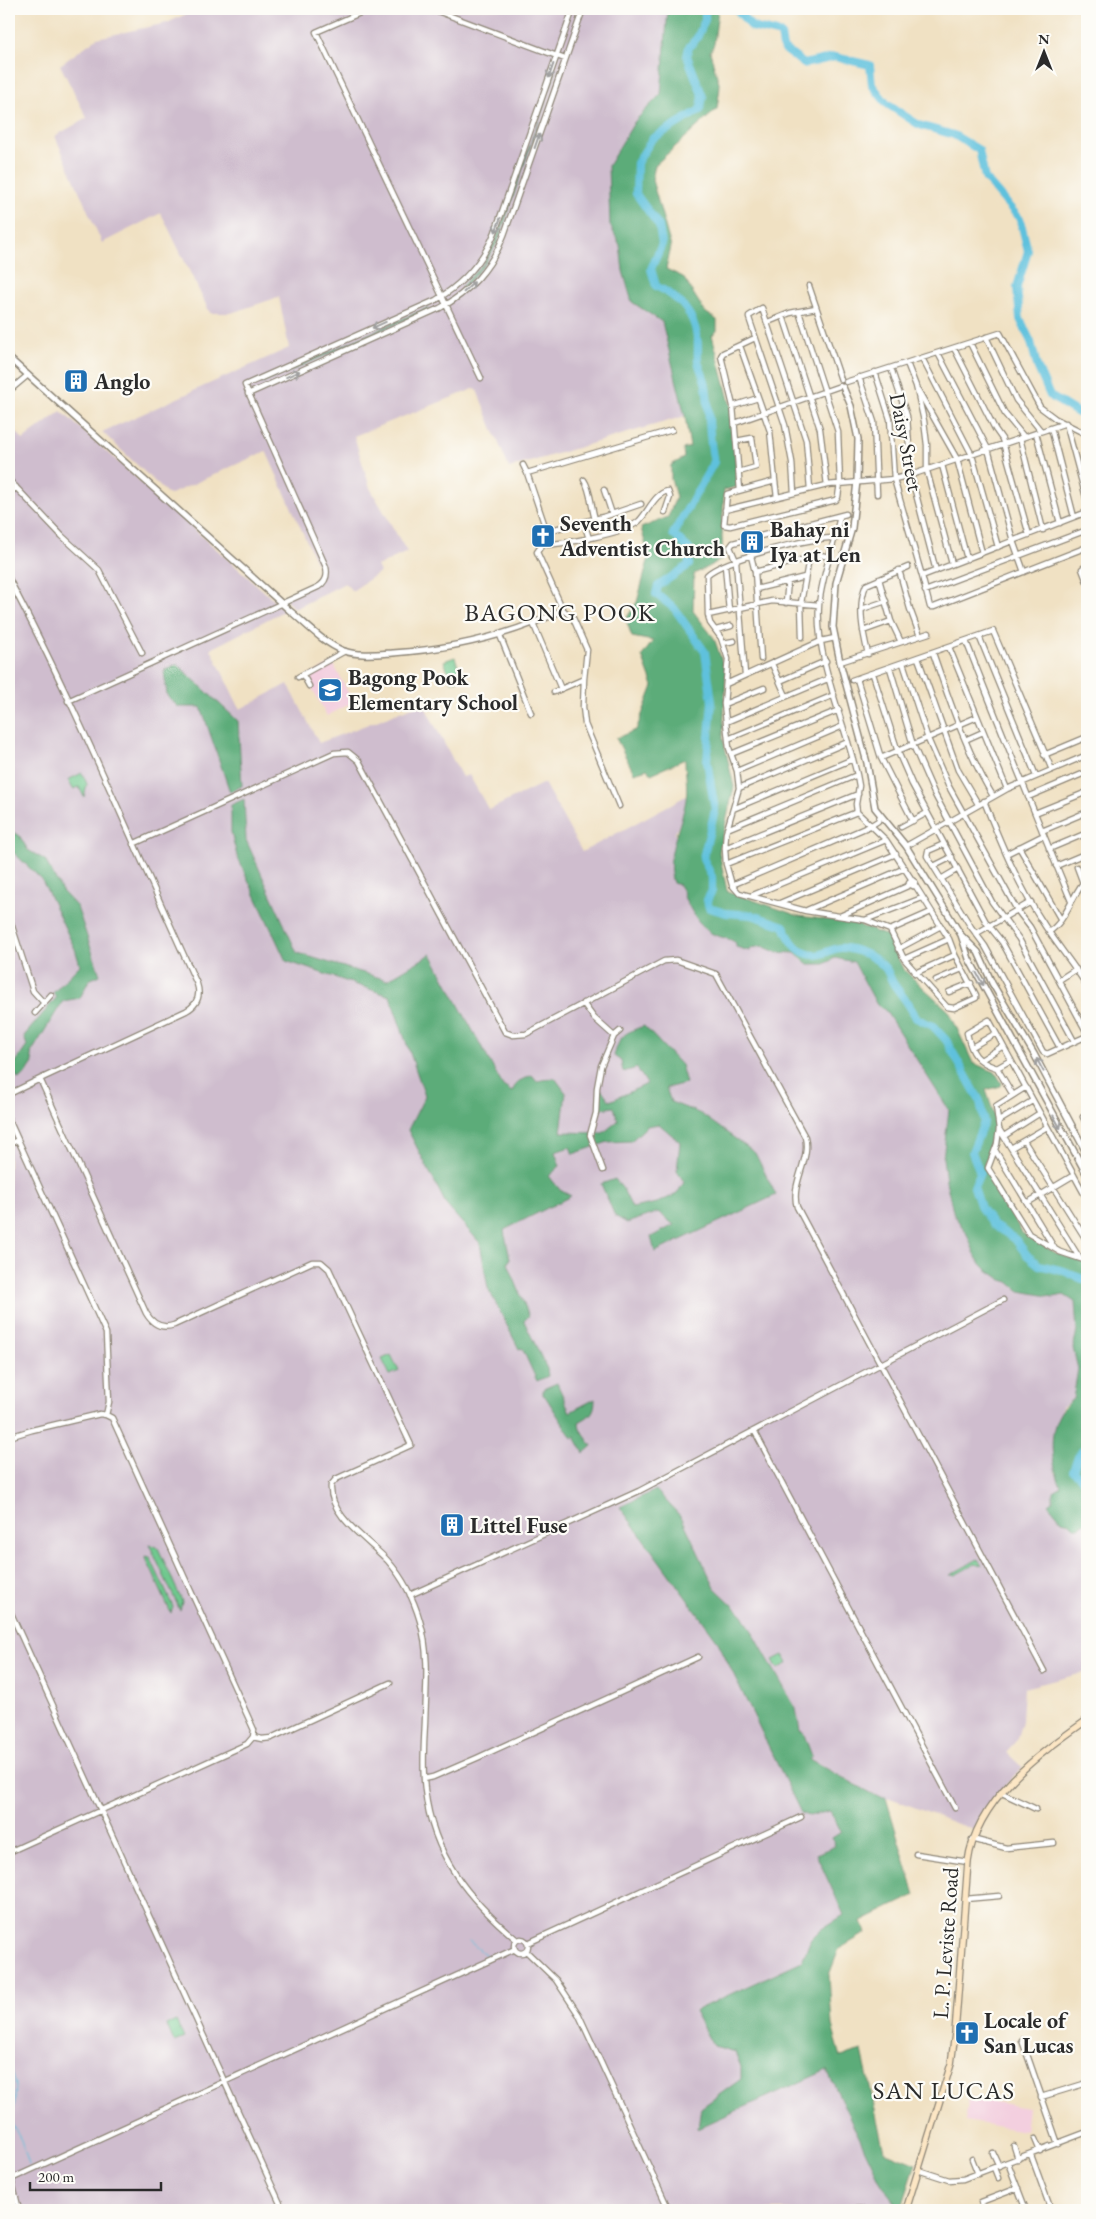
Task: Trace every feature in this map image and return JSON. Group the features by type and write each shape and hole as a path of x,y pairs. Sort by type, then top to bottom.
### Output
{"main road":[{"name":"L. P. Leviste Road","path":"906,2210 951,2064 956,2033 965,1898 972,1840 990,1808 1002,1793 1044,1751 1087,1720"}],"street":[{"path":"369,9 316,32 482,378"},
{"path":"432,9 565,59"},
{"path":"68,701 321,586 326,579 327,569 245,385 442,296 470,274 490,244 573,9"},
{"path":"248,394 446,305 465,292 478,278 500,246 583,9"},
{"path":"809,286 851,406 858,439 857,481 852,528 834,597 834,638 867,763 875,808 906,846 961,935 978,952 992,983 1034,1054 1087,1154"},
{"path":"794,493 785,425 749,316 763,308 806,440 810,489"},
{"path":"768,322 783,316 816,308"},
{"path":"775,481 727,494 724,524 730,526 838,498 840,483 838,432 826,390 799,312"},
{"path":"783,316 820,429 827,485"},
{"path":"735,423 764,414 859,377 1002,334 1040,407 1087,437"},
{"path":"740,490 733,406 721,356 723,353 755,338"},
{"path":"986,338 1016,400 1038,432 1060,523"},
{"path":"970,343 1005,414 1022,438 1043,530"},
{"path":"740,346 770,431 778,497"},
{"path":"954,348 1004,444 1029,535"},
{"path":"938,353 988,449 1013,541 1024,572"},
{"path":"9,358 282,604 332,645 345,651 378,654 459,645 533,623 563,610"},
{"path":"922,358 972,455 998,547"},
{"path":"907,363 916,386 957,459 982,553"},
{"path":"890,368 907,416 911,475 936,571"},
{"name":"Daisy Street","path":"875,372 890,419 894,479 926,591"},
{"path":"9,391 28,375"},
{"path":"859,377 874,422 877,494"},
{"path":"916,386 924,421 927,445 927,471 952,564"},
{"path":"733,406 758,398"},
{"path":"725,510 827,485 877,479 894,479 927,471 957,459 1066,423"},
{"path":"1066,423 1087,501"},
{"path":"1050,428 1074,518"},
{"path":"528,473 672,430"},
{"path":"736,441 752,438 756,467 739,472"},
{"path":"523,465 528,473 551,544"},
{"path":"942,465 967,559"},
{"path":"9,480 62,536 100,570 142,653"},
{"path":"584,480 588,485 588,493 595,519"},
{"path":"9,494 16,487"},
{"path":"604,490 612,514"},
{"path":"618,806 585,724 583,708 587,650 573,618 563,610 537,552 538,547 542,544 589,539 633,525 640,520 663,492 668,491 670,497 665,512"},
{"path":"547,531 603,517 641,504"},
{"path":"922,576 1087,512"},
{"path":"745,675 736,561 730,547 734,542 846,514"},
{"path":"836,538 826,537 751,556 725,565 707,575 708,615 723,643 728,659 724,704 728,739 737,772 739,788 727,828 726,864 732,885 738,893 806,911 865,920 890,930 904,960 951,1009 976,998 976,994 941,926 912,884 896,854 886,840 857,812 857,775 826,661 819,605 836,538 840,516"},
{"path":"603,517 608,533"},
{"path":"584,522 589,539"},
{"path":"1087,530 926,591 932,608 1087,547"},
{"path":"755,572 809,558 825,555 830,557"},
{"path":"751,556 755,572 761,659"},
{"path":"802,637 801,603 809,558"},
{"path":"725,565 729,611"},
{"path":"1087,565 1082,569 1087,582"},
{"path":"868,654 863,631 863,591 866,585 908,566"},
{"path":"899,570 920,636"},
{"path":"756,589 806,577"},
{"path":"9,579 34,626 197,984 199,993 197,1000 186,1011 9,1094"},
{"path":"879,579 891,621 901,642"},
{"path":"786,602 788,582"},
{"path":"708,615 772,601 819,605"},
{"path":"862,609 886,601"},
{"path":"863,631 891,621"},
{"path":"533,623 561,689"},
{"path":"716,630 731,626"},
{"path":"913,821 881,758 855,679 992,631 995,633 1044,755 1052,770"},
{"path":"499,633 531,713"},
{"path":"840,662 929,633"},
{"path":"979,636 1036,776"},
{"path":"726,684 822,641 834,638"},
{"path":"723,643 734,640"},
{"path":"966,641 1020,782 1035,813 1071,901"},
{"path":"949,647 1007,789"},
{"path":"309,686 301,676 345,651"},
{"path":"933,653 958,726 979,774 993,796"},
{"path":"918,658 958,770 978,804"},
{"path":"780,680 826,661"},
{"path":"904,663 928,739 948,785 1018,911 1027,922 1087,1034 1047,1054 1042,1052 977,933 971,928 926,854 944,844"},
{"path":"772,664 786,696"},
{"path":"890,668 914,745 934,792 992,902 1019,939 1074,1041"},
{"path":"873,674 898,752 927,813 990,926 1002,942 1060,1048"},
{"path":"726,722 830,678"},
{"path":"554,692 584,679"},
{"path":"724,704 764,688"},
{"path":"728,739 834,695"},
{"path":"731,754 839,710"},
{"path":"881,758 977,717"},
{"path":"737,772 843,726"},
{"path":"965,740 983,732"},
{"path":"1044,755 1087,737"},
{"path":"739,788 848,742"},
{"path":"133,844 334,753 350,753 358,759 503,1030 513,1035 526,1034 667,960 676,960 711,971 718,977 805,1137 806,1150 796,1195 796,1205 1044,1671"},
{"path":"906,846 1020,782 1087,756"},
{"path":"733,809 853,759"},
{"path":"1028,797 1087,772"},
{"path":"727,828 857,775"},
{"path":"1035,813 1087,792"},
{"path":"725,848 858,794"},
{"path":"984,801 1006,854 1031,902 1049,932 1087,986"},
{"path":"726,864 857,812"},
{"path":"1006,854 1043,833 1087,812"},
{"path":"901,827 927,813"},
{"path":"732,885 870,826 878,821 880,816"},
{"path":"1049,849 1087,833"},
{"path":"753,896 886,840"},
{"path":"1020,847 1061,920"},
{"path":"1056,866 1087,853"},
{"path":"779,904 896,854"},
{"path":"934,866 952,857"},
{"path":"1077,867 1083,883"},
{"path":"806,911 905,868"},
{"path":"941,879 958,869"},
{"path":"1049,932 1058,926 1071,901 1087,878"},
{"path":"838,916 912,884"},
{"path":"865,920 922,898"},
{"path":"977,933 1031,902"},
{"path":"890,930 931,912"},
{"path":"9,917 33,991 43,1002"},
{"path":"898,948 941,926"},
{"path":"961,935 968,959 1087,1176"},
{"path":"904,960 949,940"},
{"path":"915,973 955,955"},
{"path":"936,980 962,969"},
{"path":"1059,980 1076,969"},
{"path":"950,992 971,984"},
{"path":"35,1013 51,995"},
{"path":"583,1004 594,1018 614,1036"},
{"path":"1012,1095 997,1068 984,1064 977,1059 967,1033 989,1020 1087,1199"},
{"path":"603,1170 590,1140 590,1135 596,1113 599,1074 614,1036 620,1032"},
{"path":"972,1047 996,1034"},
{"path":"981,1060 1003,1046"},
{"path":"997,1068 1011,1060"},
{"path":"40,1079 146,1313 155,1324 164,1327 174,1325 312,1262 321,1262 330,1269 411,1445 336,1480 331,1485 331,1492 336,1506 345,1520 388,1561 410,1595 422,1627 427,1656 424,1779 427,1806 452,1869 480,1908 517,1940 522,1939 528,1942"},
{"path":"1026,1087 996,1106 999,1129 995,1150 988,1168 1029,1234 1055,1249 1087,1261"},
{"path":"998,1121 1032,1101"},
{"path":"1004,1136 1040,1113"},
{"path":"1087,1116 1083,1117 1087,1125"},
{"path":"9,1120 105,1328 108,1394 106,1414"},
{"path":"1011,1148 1047,1127"},
{"path":"999,1129 1079,1258"},
{"path":"9,1144 18,1140"},
{"path":"1024,1141 1087,1241"},
{"path":"995,1150 1055,1249"},
{"path":"1028,1203 1074,1175"},
{"path":"410,1595 639,1491 755,1432 1003,1300"},
{"path":"9,1438 32,1430 106,1414"},
{"path":"9,1852 247,1744 253,1737 254,1726 113,1421 106,1414"},
{"path":"755,1432 955,1808"},
{"path":"9,1609 283,2210"},
{"path":"424,1779 452,1769 698,1657"},
{"path":"253,1737 271,1738 390,1683"},
{"path":"1002,1793 1036,1809"},
{"path":"528,1942 801,1817"},
{"path":"972,1840 1011,1848 1054,1842"},
{"path":"916,1854 968,1862"},
{"path":"965,1898 999,1896"},
{"path":"515,1949 514,1945 517,1940"},
{"path":"526,1951 528,1942"},
{"path":"11,2178 515,1949"},
{"path":"515,1949 520,1953 526,1951"},
{"path":"526,1951 556,1980 582,2020 669,2210"},
{"path":"1022,2040 1058,2144"},
{"path":"1041,2097 1087,2084"},
{"path":"918,2170 956,2181 1031,2155 1087,2132"},
{"path":"1035,2139 1040,2151"},
{"path":"1014,2146 1018,2159"},
{"path":"993,2152 998,2178"},
{"path":"1031,2155 1051,2210"},
{"path":"972,2159 978,2174"},
{"path":"1008,2163 1026,2210"},
{"path":"9,2170 19,2210"},
{"path":"984,2210 981,2202 1018,2188"},
{"path":"818,2210 868,2210"}],"shaded area":[{"path":"197,9 668,9 661,94 635,121 610,225 620,245 623,271 632,302 662,322 685,416 509,468 476,388 354,436 370,488 407,552 377,566 380,572 352,591 345,583 294,609 283,596 317,582 321,573 266,451 169,495 102,432 289,348 279,297 231,313 210,313 161,213 102,243 55,136 87,118 60,65 97,38 167,23"},
{"path":"61,411 285,610 211,649 240,709 288,684 319,743 423,703 462,777 469,775 489,810 544,783 582,852 686,796 683,816 675,833 679,885 711,933 733,941 750,951 751,948 762,946 776,952 795,953 808,964 824,964 835,958 854,962 877,1005 885,1010 949,1110 943,1158 946,1181 954,1215 966,1232 977,1259 1002,1280 1009,1281 1020,1291 1054,1297 1064,1295 1075,1302 1077,1331 1073,1348 1078,1369 1073,1399 1062,1407 1055,1472 1062,1486 1062,1521 1079,1527 1087,1522 1087,1672 1024,1688 1022,1721 1016,1741 1006,1752 1022,1767 986,1807 973,1830 893,1799 880,1798 808,1758 812,1756 797,1725 796,1709 743,1615 715,1588 682,1518 620,1507 717,1640 801,1813 809,1816 830,1811 841,1832 835,1846 816,1854 844,1915 820,1930 811,1939 802,1961 694,2011 736,2052 741,2067 741,2079 702,2108 698,2128 827,2070 882,2185 901,2210 9,2210 9,422 23,440"},
{"name":"Bagong Pook Elementary School","path":"333,663 353,702 327,716 306,677"},
{"path":"969,2097 1028,2108 1025,2131 965,2121"}],"green space":[{"path":"668,9 718,9 714,44 710,52 720,87 717,109 655,165 652,180 671,247 666,269 683,277 705,312 717,320 717,331 712,335 731,407 737,487 724,490 723,559 694,574 693,611 714,638 726,673 723,738 734,787 719,852 727,891 799,916 853,923 888,936 903,969 949,1011 973,1063 995,1072 1002,1083 1001,1086 986,1090 994,1114 995,1138 984,1165 1022,1233 1056,1253 1087,1264 1087,1522 1079,1527 1074,1527 1070,1523 1062,1521 1048,1504 1053,1500 1053,1491 1061,1486 1052,1451 1054,1428 1064,1407 1073,1399 1078,1369 1073,1348 1077,1331 1075,1302 1064,1295 1054,1297 1020,1291 1009,1282 1002,1280 986,1269 977,1259 966,1232 954,1215 946,1181 943,1158 949,1110 885,1010 877,1005 854,962 835,958 824,964 808,964 795,953 776,952 762,946 751,948 750,951 736,947 736,943 733,941 711,933 698,921 679,885 673,883 671,872 672,851 686,799 685,759 651,774 647,769 634,773 616,738 636,730 653,686 642,656 653,641 632,637 626,619 637,602 649,557 641,528 668,517 676,497 671,479 671,465 684,458 683,449 690,447 685,416 662,322 632,302 623,271 620,245 610,225 608,166 635,121 661,94"},
{"path":"556,71 498,241 484,265 462,289 461,287 483,264 496,240"},
{"path":"427,308 429,309 261,384 262,382"},
{"path":"455,657 462,678 452,682 444,661"},
{"path":"177,664 238,721 242,786 230,792 201,707 178,707 167,695 164,671"},
{"path":"82,773 87,784 84,797 79,787 73,789 68,780"},
{"path":"244,799 246,840 297,953 387,980 431,954 503,1086 512,1092 517,1082 532,1075 537,1081 555,1078 566,1093 561,1132 603,1133 618,1121 614,1107 600,1109 599,1091 602,1090 610,1101 647,1084 637,1068 623,1072 621,1061 614,1056 618,1043 627,1033 644,1026 681,1065 686,1083 666,1088 671,1102 701,1114 755,1153 776,1195 655,1252 651,1237 674,1225 658,1212 627,1223 615,1216 601,1184 615,1179 623,1189 632,1208 657,1203 677,1194 684,1182 677,1171 680,1142 659,1124 647,1126 631,1141 608,1142 573,1154 570,1147 555,1152 560,1166 549,1176 560,1190 571,1196 504,1230 510,1259 508,1263 529,1316 524,1321 547,1369 548,1376 537,1381 522,1348 519,1349 488,1288 480,1243 447,1206 408,1130 425,1096 390,996 286,961 237,856 231,832 231,805"},
{"path":"9,831 19,835 28,850 45,860 62,891 77,907 100,975 89,980 80,998 63,1001 31,1053 33,1063 24,1076 18,1079 12,1068 27,1046 24,1036 56,998 53,993 80,965 75,949 42,880 9,848"},
{"path":"391,1355 399,1371 390,1375 382,1359"},
{"path":"557,1383 570,1412 595,1399 591,1414 579,1422 580,1429 592,1446 584,1453 575,1437 572,1438 543,1395 543,1389"},
{"path":"656,1490 682,1518 715,1588 743,1615 796,1709 800,1731 803,1732 812,1756 809,1759 880,1798 886,1798 915,1895 862,1921 866,1933 839,1949 829,1975 832,2026 841,2057 862,2051 884,2151 916,2164 901,2210 882,2185 827,2070 698,2128 701,2108 741,2079 741,2067 735,2052 713,2046 694,2011 802,1961 811,1939 820,1930 844,1915 816,1854 835,1846 832,1838 841,1832 830,1811 809,1816 801,1813 717,1640 620,1507"},
{"path":"149,1544 158,1548 182,1601 180,1610"},
{"path":"145,1556 150,1557 173,1607 171,1613"},
{"path":"978,1559 982,1566 975,1564 955,1575 950,1575"},
{"path":"783,1655 788,1663 778,1669 773,1660"},
{"path":"176,2021 184,2038 174,2042 167,2025"}],"waterway":[{"path":"705,9 705,20 697,38 689,47 687,56 703,97 700,110 652,139 637,163 636,194 659,226 662,244 651,269 656,286 684,306 695,328 698,340 699,363 707,396 714,462 673,534 689,549 689,565 658,586 656,594 674,608 705,652 712,702 707,761 715,810 703,858 712,877 712,891 707,900 709,908 726,913 752,915 784,926 795,945 809,954 819,955 837,948 845,948 856,950 878,961 887,971 916,1018 933,1026 946,1040 980,1101 984,1122 972,1152 980,1173 974,1187 981,1208 993,1225 1015,1239 1027,1255 1039,1265 1064,1271 1087,1281"},
{"path":"736,9 752,27 781,34 783,48 804,64 835,57 870,65 872,85 887,104 919,125 954,135 979,150 985,178 1020,219 1028,251 1017,287 1020,319 1031,342 1037,366 1050,396 1078,413 1087,415"},
{"path":"1087,1445 1078,1456 1073,1471 1087,1483"},
{"path":"469,1941 487,1956"},
{"path":"9,2050 9,2062 16,2084 12,2124 21,2140 29,2165"}],"place":[{"name":"Anglo","path":"76,381"},
{"name":"Seventh Adventist Church","path":"543,536"},
{"name":"Bahay ni Iya at Len","path":"752,542"},
{"name":"Bagong Pook Elementary School","path":"330,690"},
{"name":"Littel Fuse","path":"452,1525"},
{"name":"Locale of San Lucas","path":"967,2033"}],"district":[{"name":"BAGONG POOK","path":"560,612"},
{"name":"SAN LUCAS","path":"944,2090"}]}
